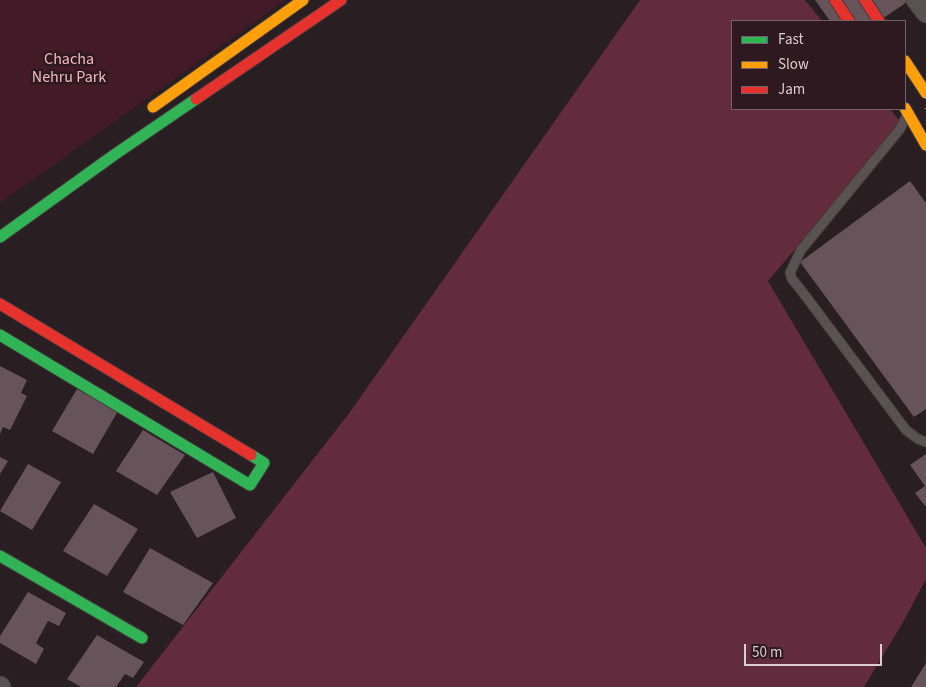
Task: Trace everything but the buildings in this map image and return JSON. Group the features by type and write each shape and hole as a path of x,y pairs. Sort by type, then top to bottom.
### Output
{"street":[{"path":"144,114 303,0"},
{"path":"0,237 317,7 341,0"},
{"path":"835,0 848,20"},
{"path":"916,0 926,13"},
{"path":"906,63 926,93"},
{"path":"906,111 926,145"},
{"path":"0,304 264,463 250,485 0,335"},
{"path":"0,556 142,638"}],"lane":[{"path":"906,111 900,129 801,250 790,273 792,279 906,430 918,439 926,442"}],"green space":[{"name":"Chacha Nehru Park","path":"0,0 283,0 283,2 0,203"}],"shaded area":[{"path":"640,0 805,0 821,20 731,20 731,110 891,110 902,124 768,281 926,548 926,579 902,624 864,687 136,687 350,412"}],"traffic: fast":[{"path":"0,237 196,99"},
{"path":"0,335 250,485 264,463 251,455"},
{"path":"0,556 142,638"}],"traffic: slow":[{"path":"153,107 303,0"},
{"path":"906,63 926,93"},
{"path":"906,110 926,145"}],"traffic: jam":[{"path":"196,99 341,0"},
{"path":"835,0 848,20"},
{"path":"865,0 878,20"},
{"path":"0,304 251,455"}]}
